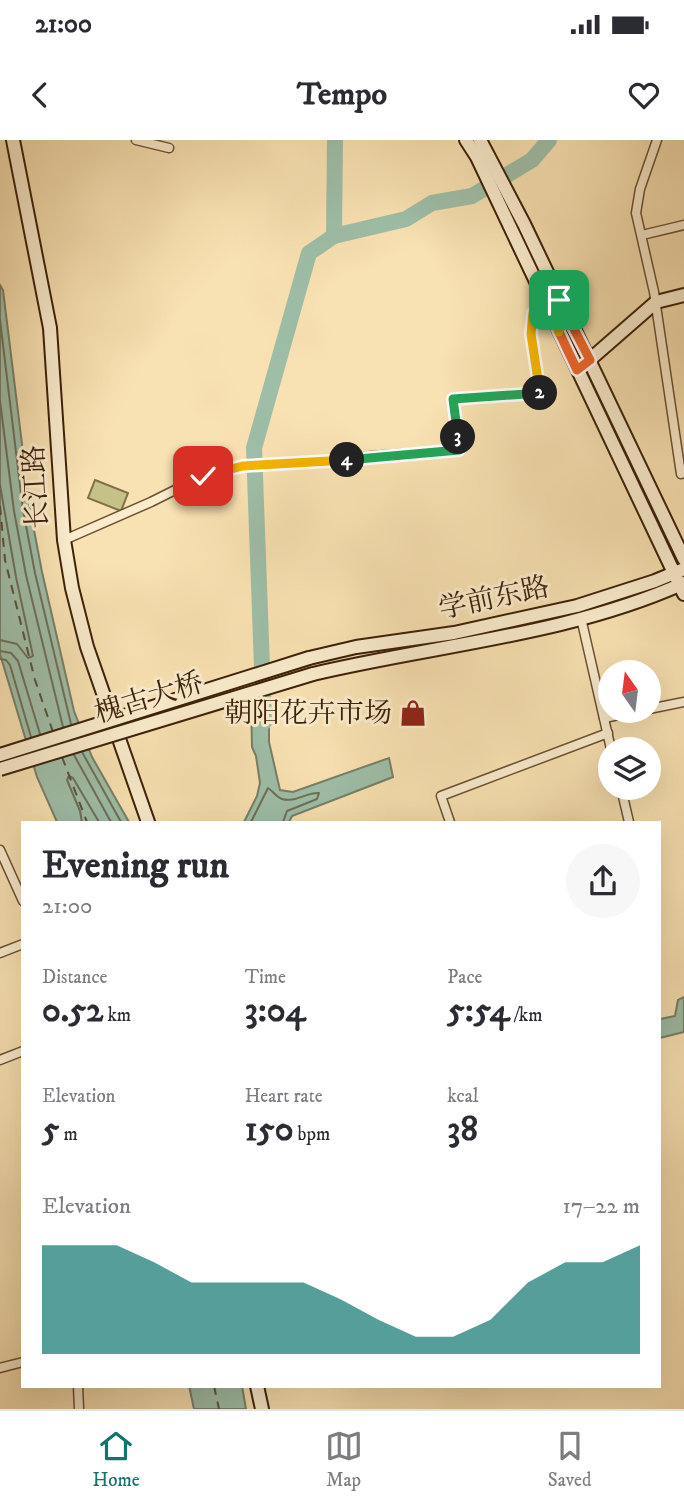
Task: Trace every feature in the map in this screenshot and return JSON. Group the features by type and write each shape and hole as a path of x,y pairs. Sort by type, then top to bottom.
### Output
{"main road":[{"name":"长江路","path":"13,140 50,328 64,540 72,588 87,647 148,821"},
{"path":"466,140 481,150 590,360 684,559"},
{"path":"510,210 547,306 681,581"},
{"path":"577,370 656,302 684,295"},
{"name":"学前东路","path":"313,674 581,618 681,581"},
{"name":"学前东路","path":"309,658 356,647 454,633 681,581"},
{"name":"槐古大桥","path":"0,755 309,658"},
{"name":"槐古大桥","path":"0,769 313,674"},
{"path":"257,1388 262,1409"}],"street":[{"path":"136,140 169,148"},
{"path":"657,140 640,189 636,213 656,302 681,474"},
{"path":"642,235 684,225"},
{"path":"64,540 203,476 243,466 332,462 372,456 459,450 453,399 540,393 531,334 533,313 547,306"},
{"path":"581,618 598,693"},
{"path":"662,706 684,702"},
{"path":"605,723 609,737"},
{"path":"450,821 441,796 608,733"},
{"path":"624,800 629,821"},
{"path":"0,850 21,897"},
{"path":"0,953 21,945"},
{"path":"0,1060 21,1052"},
{"path":"0,1368 21,1363"},
{"path":"78,1388 79,1409"}],"shaded area":[{"path":"95,480 128,493 121,511 88,498"}],"water":[{"path":"0,285 3,290 30,509 74,711 92,757 128,821 57,821 37,777 0,654"},
{"path":"269,699 269,742 280,790 293,792 389,758 393,777 292,816 290,821 244,821 257,796 260,783 252,747 251,705"},
{"path":"684,997 684,1032 661,1038 661,1019 675,1016 678,1000"},
{"path":"189,1388 242,1388 246,1409 194,1409"}],"waterway":[{"path":"264,722 254,448 309,253 334,236 335,140"},
{"path":"334,236 406,219 432,203 472,196 532,160 549,140"}],"ferry route":[{"path":"0,506 5,560 35,680 53,732"},
{"path":"62,757 87,821"},
{"path":"214,1388 219,1409"}],"place":[{"name":"朝阳花卉市场","path":"413,713"}],"route":[{"path":"203,476 243,466 332,462 372,456 459,450 453,399 540,393 531,334 533,313 547,306 577,370 590,360 559,300"}]}
